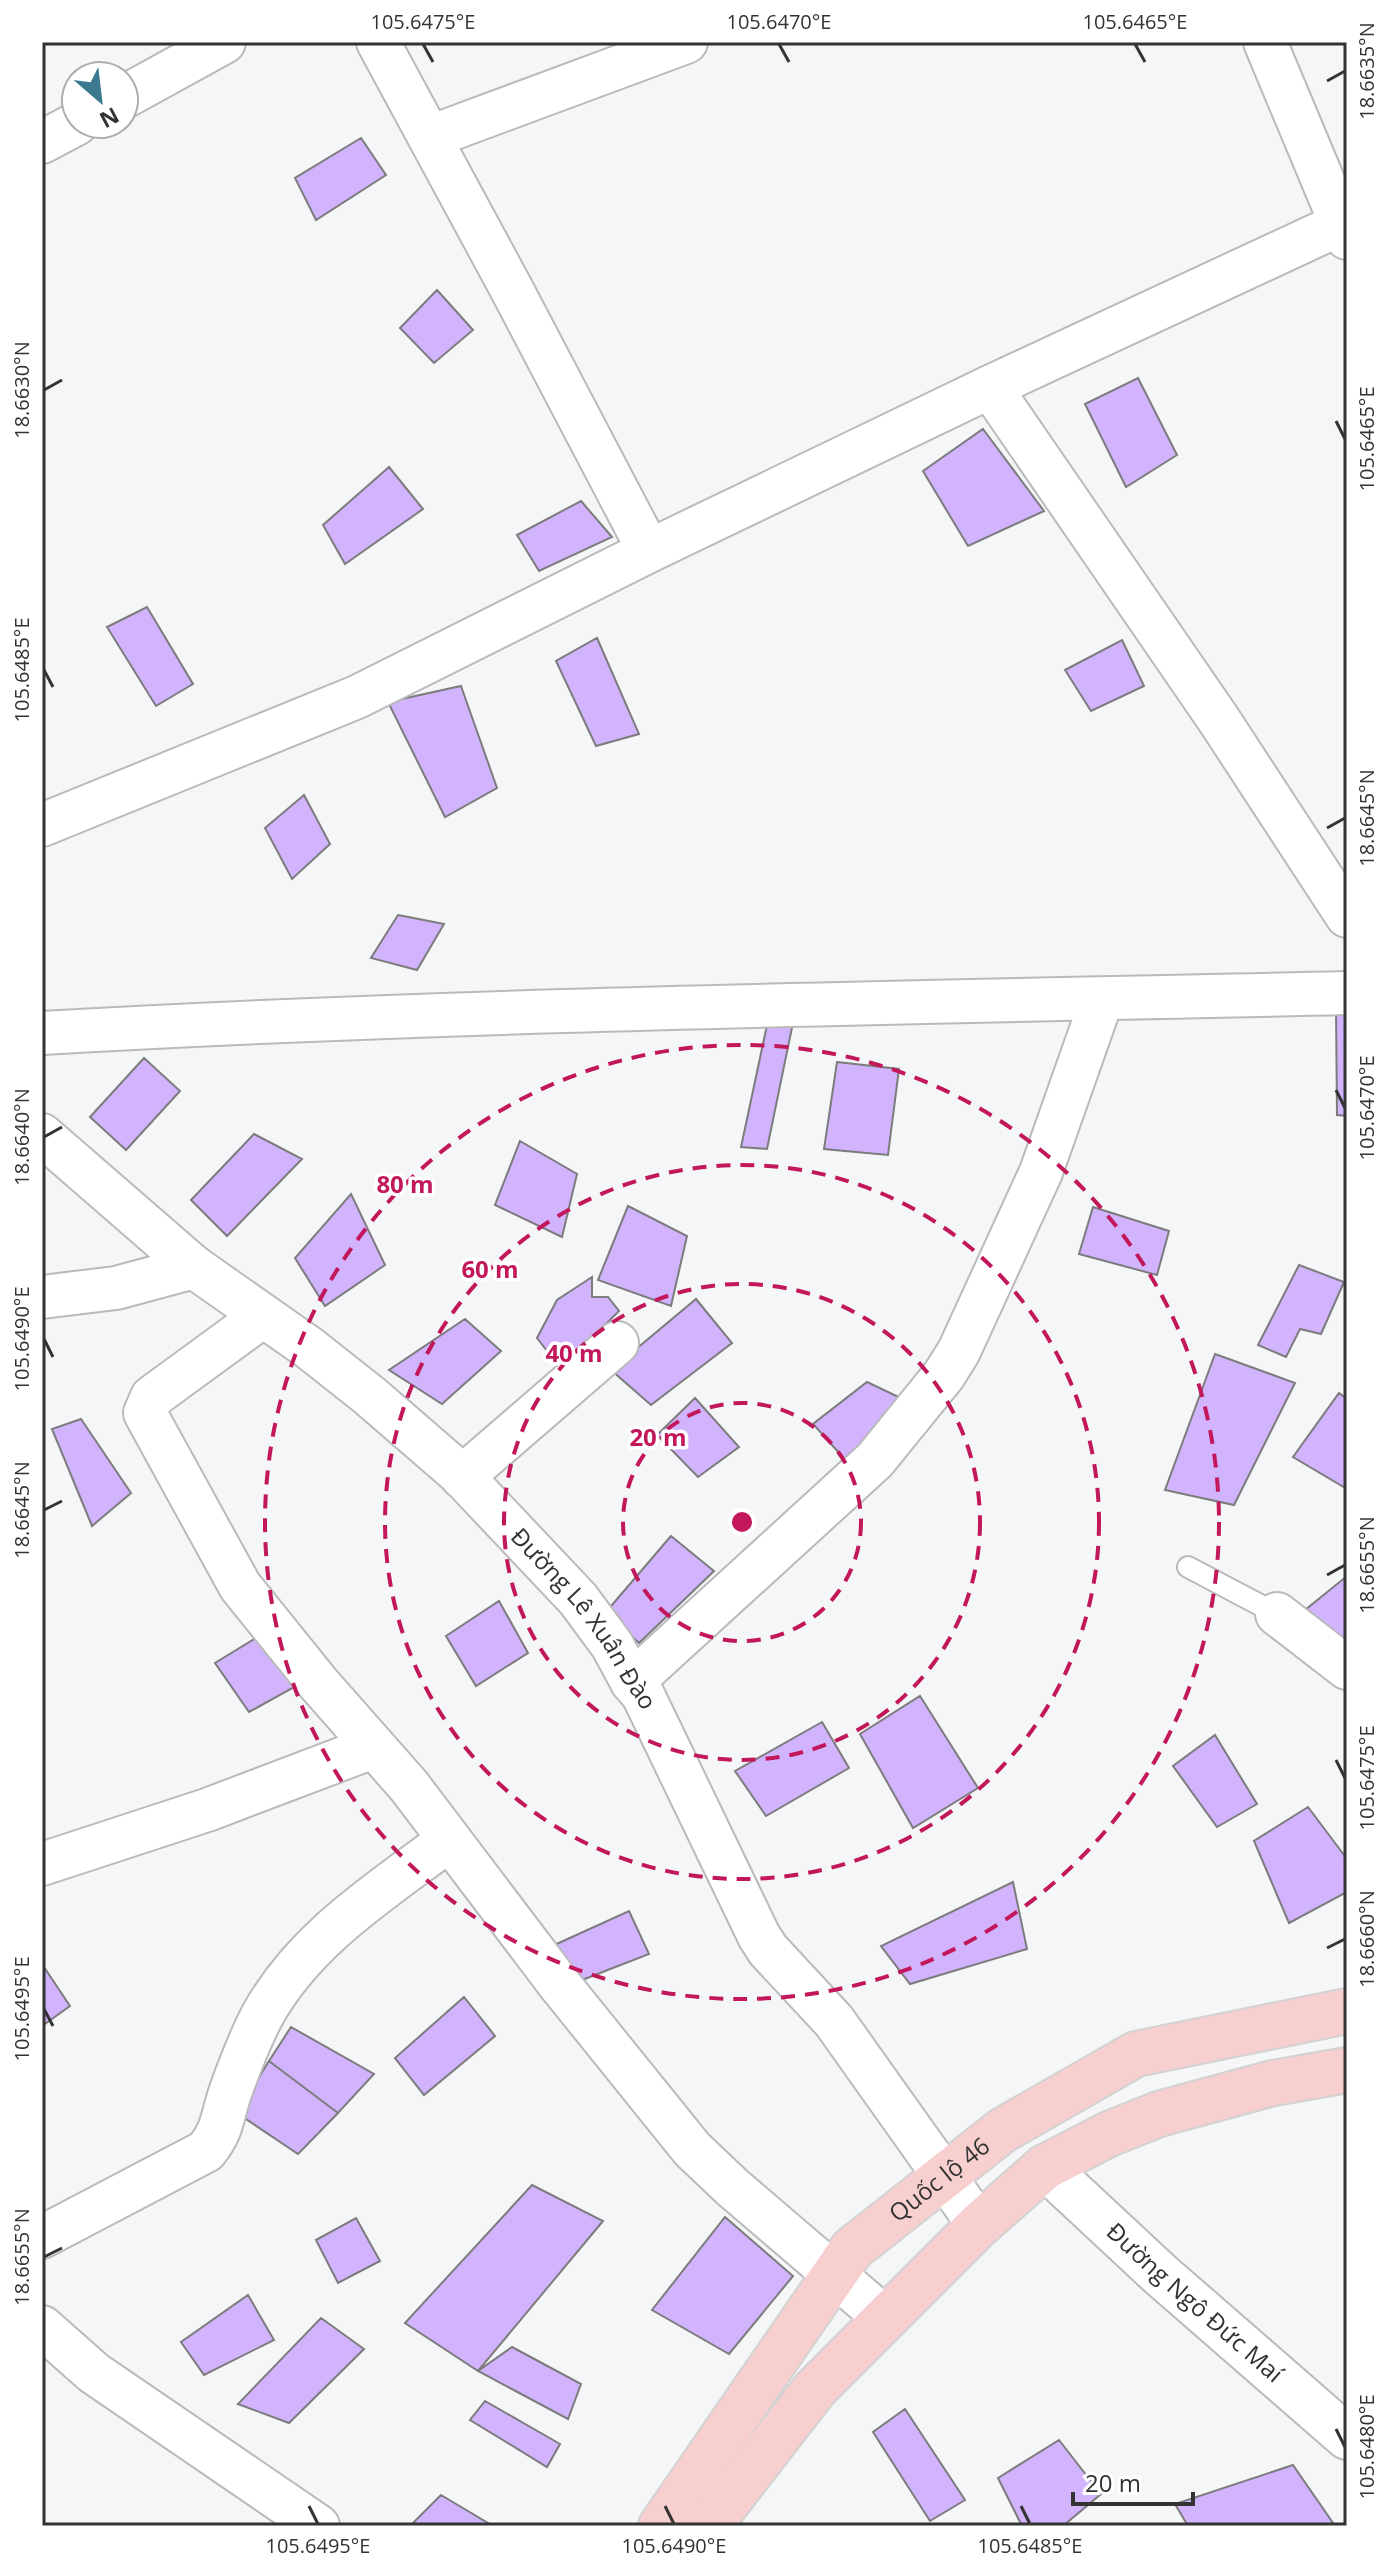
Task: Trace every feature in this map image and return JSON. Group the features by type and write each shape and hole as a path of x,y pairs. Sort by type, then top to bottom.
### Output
{"highway":[{"name":"Quốc lộ 46","path":"661,2526 852,2249 1003,2130 1136,2054 1347,2011"},
{"path":"709,2526 815,2389 979,2225 1045,2167 1109,2134 1159,2114 1273,2083 1347,2070"}],"street":[{"path":"140,88 224,42"},
{"path":"378,42 649,551"},
{"path":"430,137 686,42"},
{"path":"42,825 357,697 649,551 990,387 1345,228 1265,42"},
{"path":"42,142 60,132"},
{"path":"990,387 1219,720 1347,916"},
{"path":"42,1033 235,1021 729,1006 1347,993"},
{"path":"632,1682 875,1460 944,1375 959,1351 1035,1186 1102,999"},
{"name":"Đường Lê Xuân Đào","path":"42,1135 194,1267 358,1386 462,1477 578,1599 643,1695 759,1936 768,1950 834,2021 979,2225"},
{"path":"42,1297 116,1288 194,1267"},
{"path":"263,1316 152,1397 145,1413 240,1586 319,1684 409,1786 559,1984 692,2149 885,2318"},
{"path":"462,1477 617,1343"},
{"path":"1277,1614 1347,1668"},
{"path":"42,1864 207,1810 373,1747"},
{"path":"42,2237 206,2151 217,2138 224,2122 230,2093 261,2017 284,1981 310,1950 351,1914 449,1840"},
{"name":"Đường Ngô Đức Maí","path":"1045,2167 1161,2275 1347,2437"},
{"path":"42,2327 94,2373 318,2526"}],"lane":[{"path":"1188,1567 1277,1614"}],"building":[{"path":"361,138 386,175 316,220 295,178"},
{"path":"437,290 473,330 434,363 400,328"},
{"path":"1138,378 1177,455 1126,487 1085,404"},
{"path":"983,429 1044,511 968,546 923,471"},
{"path":"389,467 423,509 345,564 323,525"},
{"path":"581,501 612,537 539,571 517,535"},
{"path":"147,607 193,684 156,706 107,627"},
{"path":"597,638 639,734 596,746 556,661"},
{"path":"1122,640 1144,686 1091,711 1065,670"},
{"path":"461,686 497,788 445,817 388,702"},
{"path":"304,795 330,844 292,879 265,828"},
{"path":"398,915 444,924 417,970 371,958"},
{"path":"1336,1008 1347,1008 1347,1116 1337,1115"},
{"path":"770,1011 795,1013 767,1149 741,1147"},
{"path":"144,1058 180,1091 126,1150 90,1117"},
{"path":"837,1062 899,1069 888,1155 824,1149"},
{"path":"254,1134 302,1159 227,1236 191,1200"},
{"path":"520,1141 577,1174 562,1237 495,1205"},
{"path":"351,1194 385,1265 325,1306 295,1258"},
{"path":"628,1206 687,1236 671,1306 598,1280"},
{"path":"1093,1207 1169,1231 1157,1275 1079,1254"},
{"path":"1299,1265 1344,1282 1321,1334 1300,1329 1286,1357 1258,1345"},
{"path":"592,1277 592,1297 608,1297 619,1311 561,1369 537,1338 557,1300"},
{"path":"696,1299 732,1343 651,1405 611,1370"},
{"path":"465,1319 501,1351 442,1404 389,1370"},
{"path":"1215,1354 1295,1383 1234,1505 1165,1490"},
{"path":"867,1382 905,1400 849,1464 813,1424"},
{"path":"1339,1393 1347,1399 1347,1489 1293,1457"},
{"path":"695,1398 739,1447 698,1477 657,1435"},
{"path":"81,1419 131,1493 92,1526 52,1429"},
{"path":"671,1536 714,1571 639,1643 606,1612"},
{"path":"1347,1576 1347,1658 1289,1623"},
{"path":"499,1601 528,1653 476,1686 446,1636"},
{"path":"269,1630 307,1680 249,1712 215,1663"},
{"path":"920,1696 978,1788 913,1828 860,1734"},
{"path":"822,1722 849,1768 766,1816 735,1771"},
{"path":"1215,1735 1257,1804 1217,1827 1173,1766"},
{"path":"1308,1807 1347,1859 1347,1892 1289,1923 1254,1841"},
{"path":"1013,1882 1027,1949 910,1984 881,1946"},
{"path":"629,1911 649,1954 577,1982 550,1947"},
{"path":"42,1964 70,2006 42,2026"},
{"path":"464,1997 495,2036 424,2095 395,2058"},
{"path":"291,2027 374,2074 338,2113 269,2061"},
{"path":"269,2061 338,2113 298,2154 237,2113"},
{"path":"532,2185 603,2221 478,2371 405,2323"},
{"path":"725,2217 793,2276 729,2354 652,2310"},
{"path":"356,2218 380,2261 338,2283 316,2240"},
{"path":"248,2295 274,2340 204,2375 181,2342"},
{"path":"321,2318 364,2349 289,2423 238,2404"},
{"path":"512,2347 581,2384 568,2419 478,2371"},
{"path":"485,2401 560,2444 547,2467 470,2420"},
{"path":"905,2409 965,2500 930,2521 873,2432"},
{"path":"1059,2440 1101,2494 1063,2526 1022,2526 998,2478"},
{"path":"1293,2465 1333,2523 1328,2526 1188,2526 1175,2504"},
{"path":"441,2495 493,2526 410,2526"}]}
